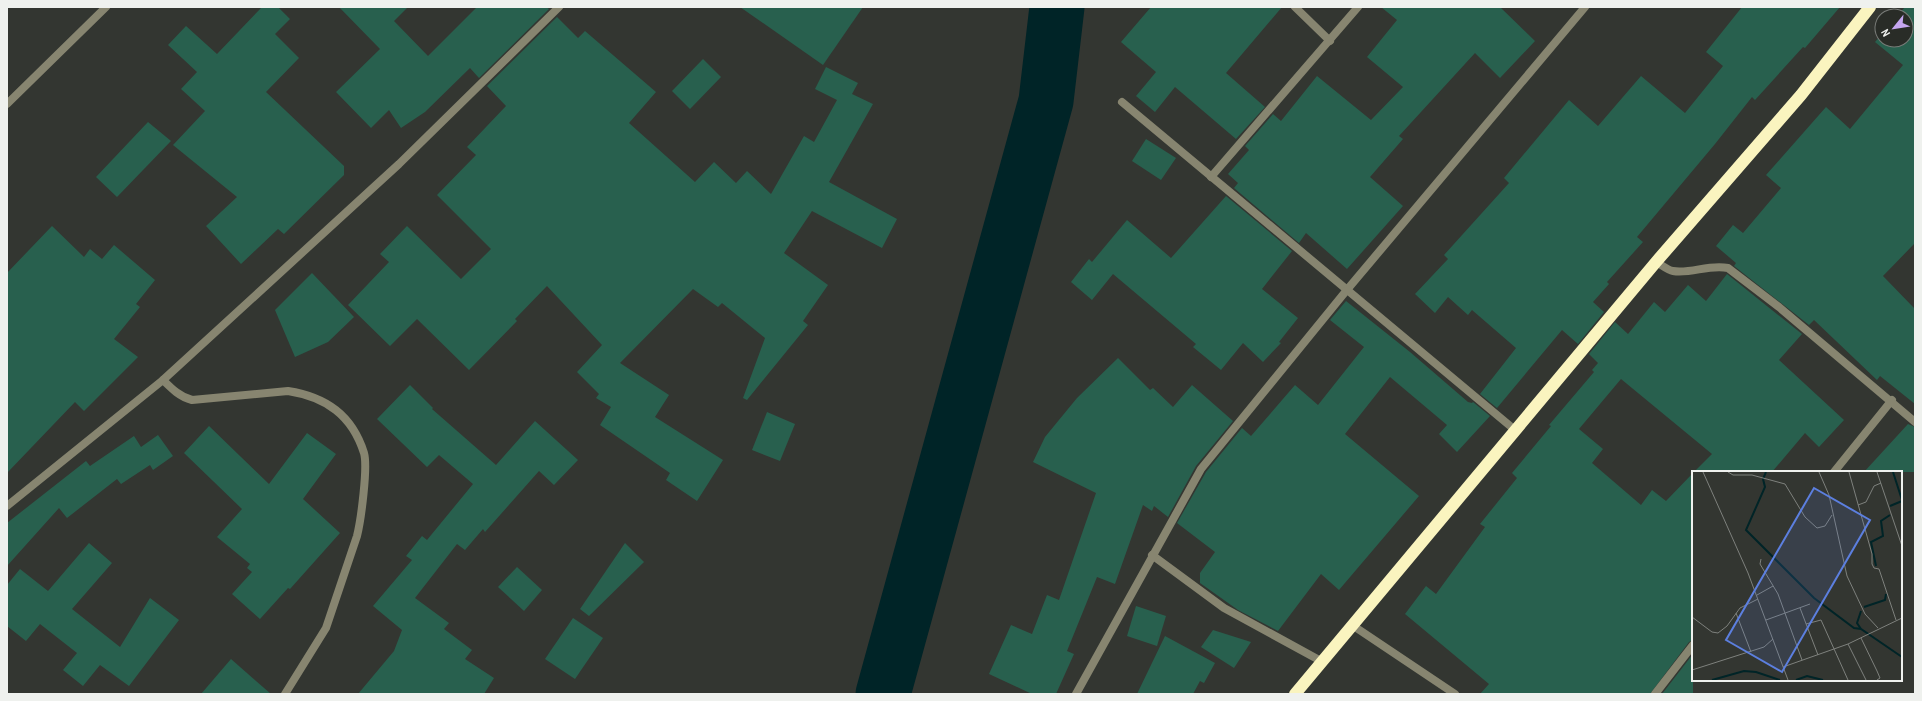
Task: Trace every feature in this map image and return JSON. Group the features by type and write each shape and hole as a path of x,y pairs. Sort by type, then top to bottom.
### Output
{"highway":[{"path":"1295,694 1321,661 1656,262 1801,95 1865,9"}],"street":[{"path":"7,104 106,7"},
{"path":"7,506 163,380 400,164 559,7"},
{"path":"1295,7 1330,41"},
{"path":"1211,177 1358,7"},
{"path":"1076,694 1201,469 1346,291 1585,7"},
{"path":"1122,102 1346,291 1515,430"},
{"path":"1656,262 1672,271 1681,272 1719,266 1728,268 1892,400 1915,422"},
{"path":"163,380 178,394 184,398 192,400 288,391 299,393 331,405 339,412 354,431 364,454 361,516 357,536 326,628 285,694"},
{"path":"1835,471 1892,400"},
{"path":"1152,555 1224,608 1321,661"},
{"path":"1352,625 1455,694"},
{"path":"1655,694 1692,646"}],"building":[{"path":"262,7 278,7 290,19 275,34 299,58 266,92 344,166 344,175 284,234 278,229 241,264 206,226 237,197 173,145 205,111 181,89 197,72 168,45 186,26 217,54"},
{"path":"339,7 408,7 394,21 428,56 477,7 546,7 549,9 479,78 470,68 425,112 401,128 389,110 371,128 336,92 380,49"},
{"path":"740,7 863,7 823,65"},
{"path":"1151,7 1282,7 1226,73 1265,107 1236,139 1175,87 1155,112 1136,96 1156,72 1121,42"},
{"path":"1381,7 1500,7 1535,41 1500,78 1475,53 1399,136 1403,139 1370,177 1403,206 1347,269 1306,233 1299,243 1234,188 1238,183 1228,174 1249,150 1245,146 1273,114 1281,121 1317,76 1371,120 1403,87 1367,57 1397,20"},
{"path":"1742,7 1840,7 1805,48 1803,47 1755,100 1752,97 1715,144 1637,237 1643,242 1607,282 1609,284 1593,302 1604,312 1578,344 1562,330 1497,408 1480,394 1516,348 1472,310 1468,315 1448,297 1435,313 1415,294 1448,259 1444,255 1509,183 1504,178 1569,100 1598,126 1641,76 1685,113 1723,66 1706,52"},
{"path":"1915,7 1915,243 1883,276 1915,309 1915,404 1880,376 1877,380 1814,320 1809,325 1734,266 1736,263 1716,246 1733,225 1743,233 1781,188 1766,175 1826,107 1850,129 1903,65 1882,48 1914,48 1914,8 1904,8"},
{"path":"557,17 578,38 585,31 656,92 629,123 695,182 714,162 736,183 747,171 771,194 804,136 814,142 837,100 815,89 826,67 858,83 852,94 873,104 829,182 897,219 882,248 812,211 784,253 828,285 803,321 808,325 747,400 743,398 765,338 722,303 718,307 693,289 620,363 669,395 655,417 723,460 697,501 666,480 670,473 600,425 611,407 596,398 599,394 577,372 602,345 547,286 515,319 517,321 469,370 417,319 390,346 348,305 389,262 380,254 407,226 461,279 491,249 437,195 476,155 467,147 506,106 487,86"},
{"path":"703,59 721,77 690,109 672,91"},
{"path":"148,122 171,141 117,197 96,177"},
{"path":"1146,139 1176,158 1161,180 1132,161"},
{"path":"1226,196 1292,251 1262,289 1298,318 1279,342 1281,343 1263,362 1243,343 1221,370 1193,347 1196,344 1113,274 1092,300 1071,282 1089,259 1092,262 1127,220 1171,258"},
{"path":"52,226 84,257 90,249 102,259 114,245 155,280 136,304 140,307 114,339 138,357 84,411 75,402 7,473 7,273"},
{"path":"312,273 354,317 328,342 295,357 275,310"},
{"path":"1727,274 1802,334 1779,360 1844,420 1819,447 1805,433 1773,471 1695,471 1712,454 1621,379 1579,429 1603,449 1592,463 1641,505 1652,490 1666,501 1692,474 1692,640 1689,642 1650,694 1480,694 1489,684 1405,614 1426,586 1436,594 1485,527 1480,524 1517,478 1512,473 1551,426 1549,425 1594,372 1592,370 1598,363 1589,354 1615,322 1628,334 1654,302 1665,312 1688,285 1706,301"},
{"path":"1346,301 1410,352 1468,402 1473,402 1490,416 1457,452 1439,434 1447,425 1390,377 1345,434 1419,496 1339,590 1321,574 1278,631 1238,610 1200,583 1200,573 1215,552 1177,523 1206,472 1242,428 1251,436 1295,385 1318,405 1364,347 1330,320"},
{"path":"1118,358 1150,390 1153,388 1173,407 1192,385 1233,421 1196,466 1168,517 1154,506 1152,511 1143,505 1115,584 1097,577 1067,651 1074,654 1056,694 1032,694 989,674 1011,625 1032,634 1047,595 1059,600 1096,493 1033,462 1045,437 1077,398"},
{"path":"410,385 433,408 432,409 496,465 535,421 578,460 554,485 539,471 485,532 483,529 465,550 457,544 415,598 449,623 444,629 472,650 465,659 494,678 484,694 358,694 394,651 402,630 373,606 412,560 406,556 422,536 427,540 473,484 439,455 427,467 377,419"},
{"path":"767,412 795,424 780,461 752,450"},
{"path":"1908,424 1915,427 1915,472 1865,471"},
{"path":"209,426 269,484 307,433 336,454 303,499 340,533 290,589 288,588 260,619 232,594 252,572 247,568 250,564 217,537 242,509 184,453"},
{"path":"158,435 173,456 153,470 150,465 121,484 117,479 67,518 59,508 7,566 7,523 86,461 90,466 134,436 141,447"},
{"path":"89,543 112,563 72,609 120,647 150,598 179,620 129,686 100,665 83,686 63,670 77,653 40,624 26,641 7,626 7,585 20,569 48,591"},
{"path":"625,543 644,562 589,616 580,609"},
{"path":"517,567 542,590 524,611 498,587"},
{"path":"1136,606 1166,616 1157,646 1127,636"},
{"path":"573,618 603,638 575,679 545,659"},
{"path":"1213,630 1251,642 1234,668 1201,647"},
{"path":"1165,636 1215,663 1204,683 1200,681 1193,694 1137,694"},
{"path":"1692,655 1693,694 1662,694"},
{"path":"231,659 271,694 201,694"}],"waterway":[{"path":"883,694 1046,101 1057,7"}]}
